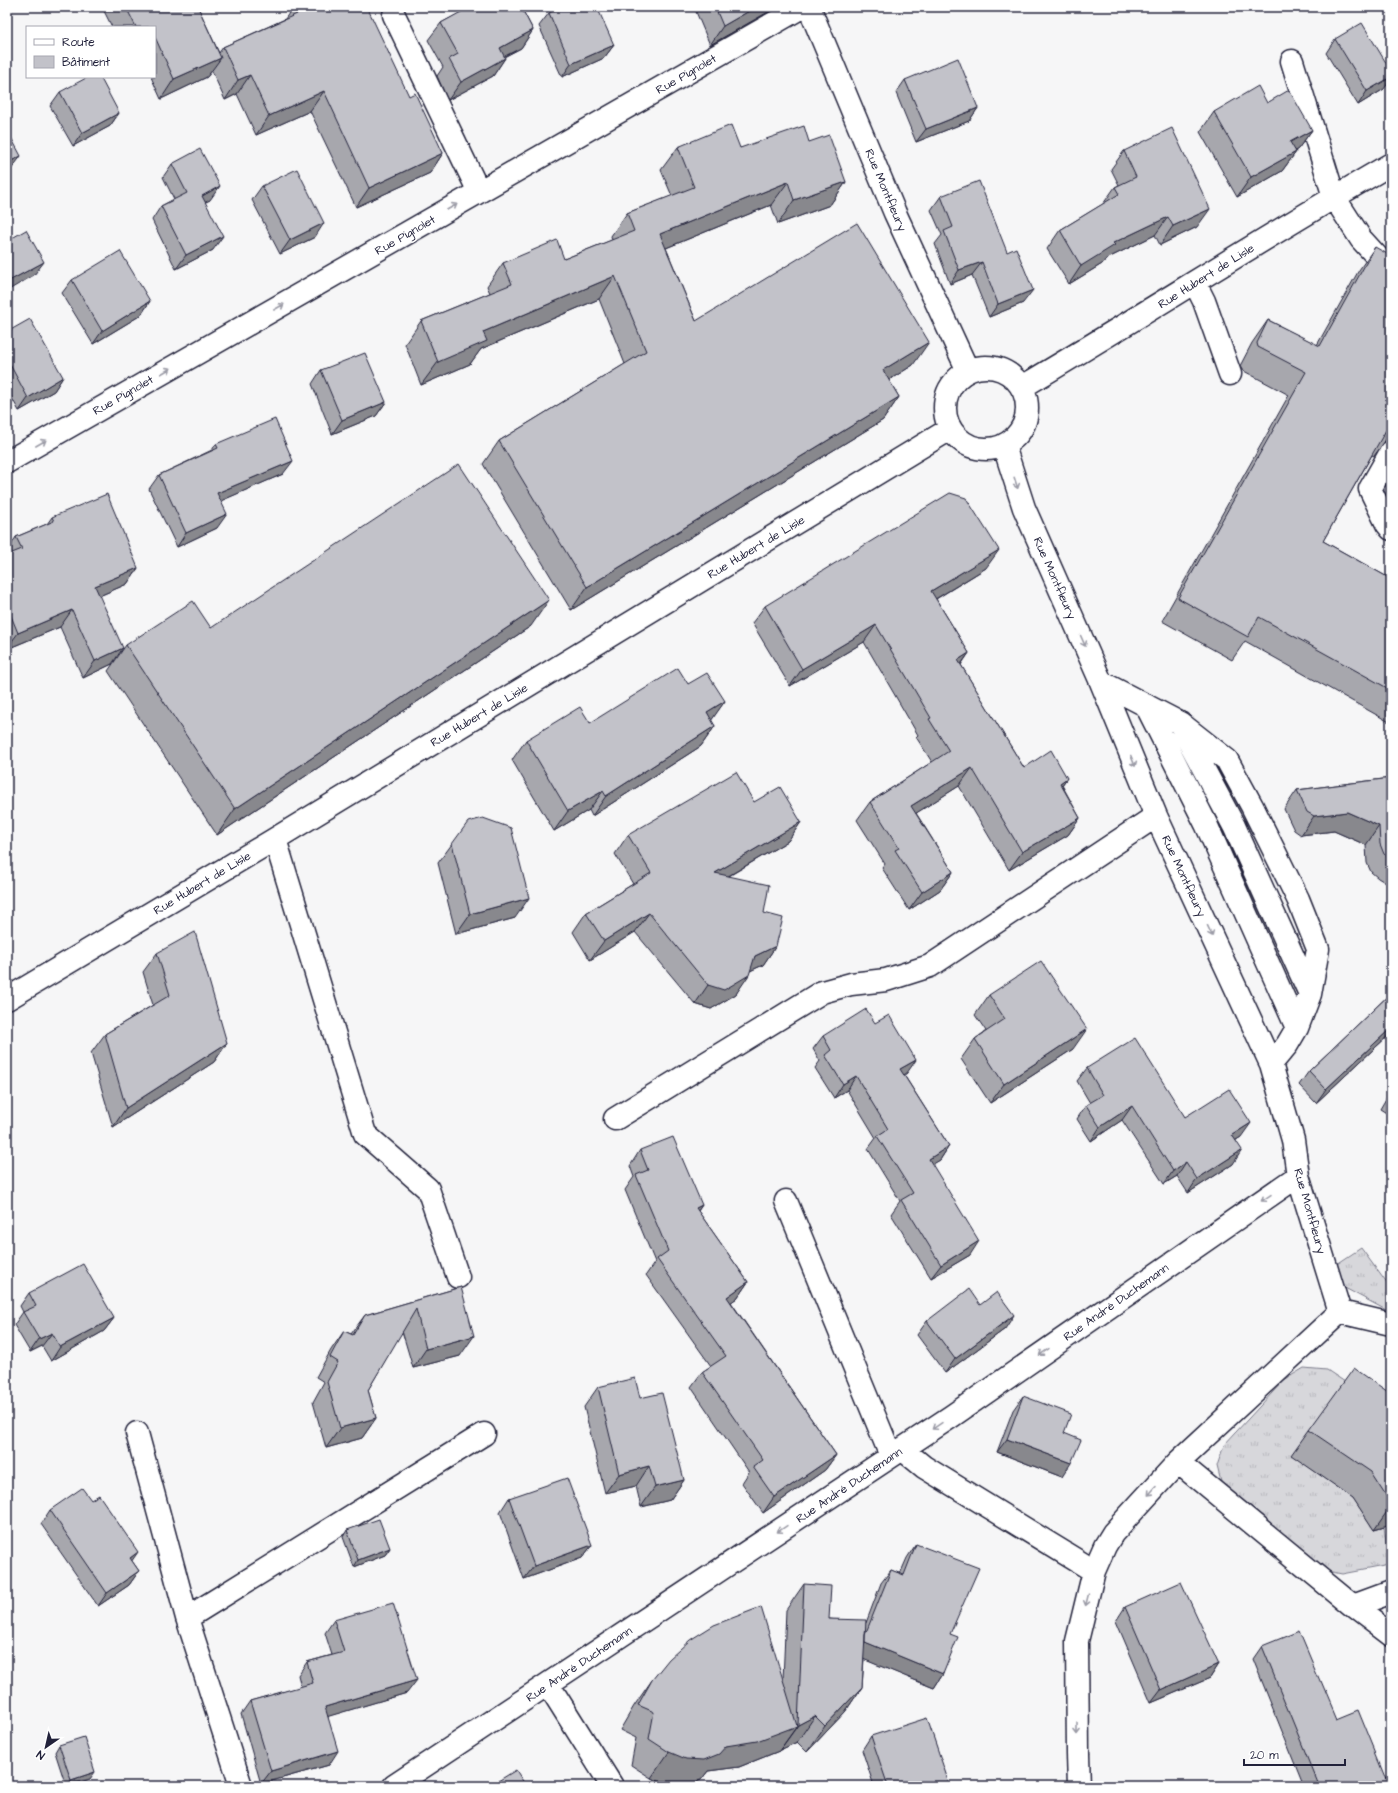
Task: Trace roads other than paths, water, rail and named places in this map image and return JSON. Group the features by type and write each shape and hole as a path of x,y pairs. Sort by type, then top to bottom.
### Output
{"street":[{"name":"Rue Pignolet","path":"7,462 802,7"},
{"name":"Rue Montfleury","path":"809,7 895,213 968,371"},
{"path":"394,15 479,192"},
{"path":"1292,61 1334,197 1361,239 1382,262 1391,268"},
{"name":"Rue Hubert de Lisle","path":"1022,387 1334,197 1391,164"},
{"path":"1195,283 1204,301 1230,374"},
{"path":"983,367 999,368 1012,375 1022,387 1028,404 1026,420 1018,436 1004,446 989,450 974,448 961,441 950,430 945,414 946,396 954,381 968,371 983,367"},
{"name":"Rue Hubert de Lisle","path":"7,999 275,839 950,430"},
{"name":"Rue Montfleury","path":"1004,446 1024,508 1101,682 1156,816 1272,1064 1293,1140 1298,1176 1340,1312"},
{"path":"1391,452 1370,489 1387,524 1391,529"},
{"path":"1101,682 1180,723 1227,760 1252,806 1298,899 1318,949 1310,994 1297,1028 1287,1045 1272,1064"},
{"path":"1146,705 1206,824 1297,1028"},
{"path":"615,1119 822,992 851,984 886,980 930,966 1156,816"},
{"path":"275,839 365,1134 428,1189 458,1277"},
{"name":"Rue André Duchemann","path":"394,1786 897,1453 1298,1176"},
{"path":"786,1201 897,1453 924,1467 1094,1571"},
{"path":"1079,1786 1077,1641 1094,1571 1105,1546 1113,1533 1178,1462 1340,1312 1391,1324"},
{"path":"138,1433 187,1618 241,1786"},
{"path":"187,1618 484,1434"},
{"path":"1178,1462 1353,1606 1391,1635"},
{"path":"1353,1606 1391,1592"},
{"path":"548,1684 612,1786"}]}
